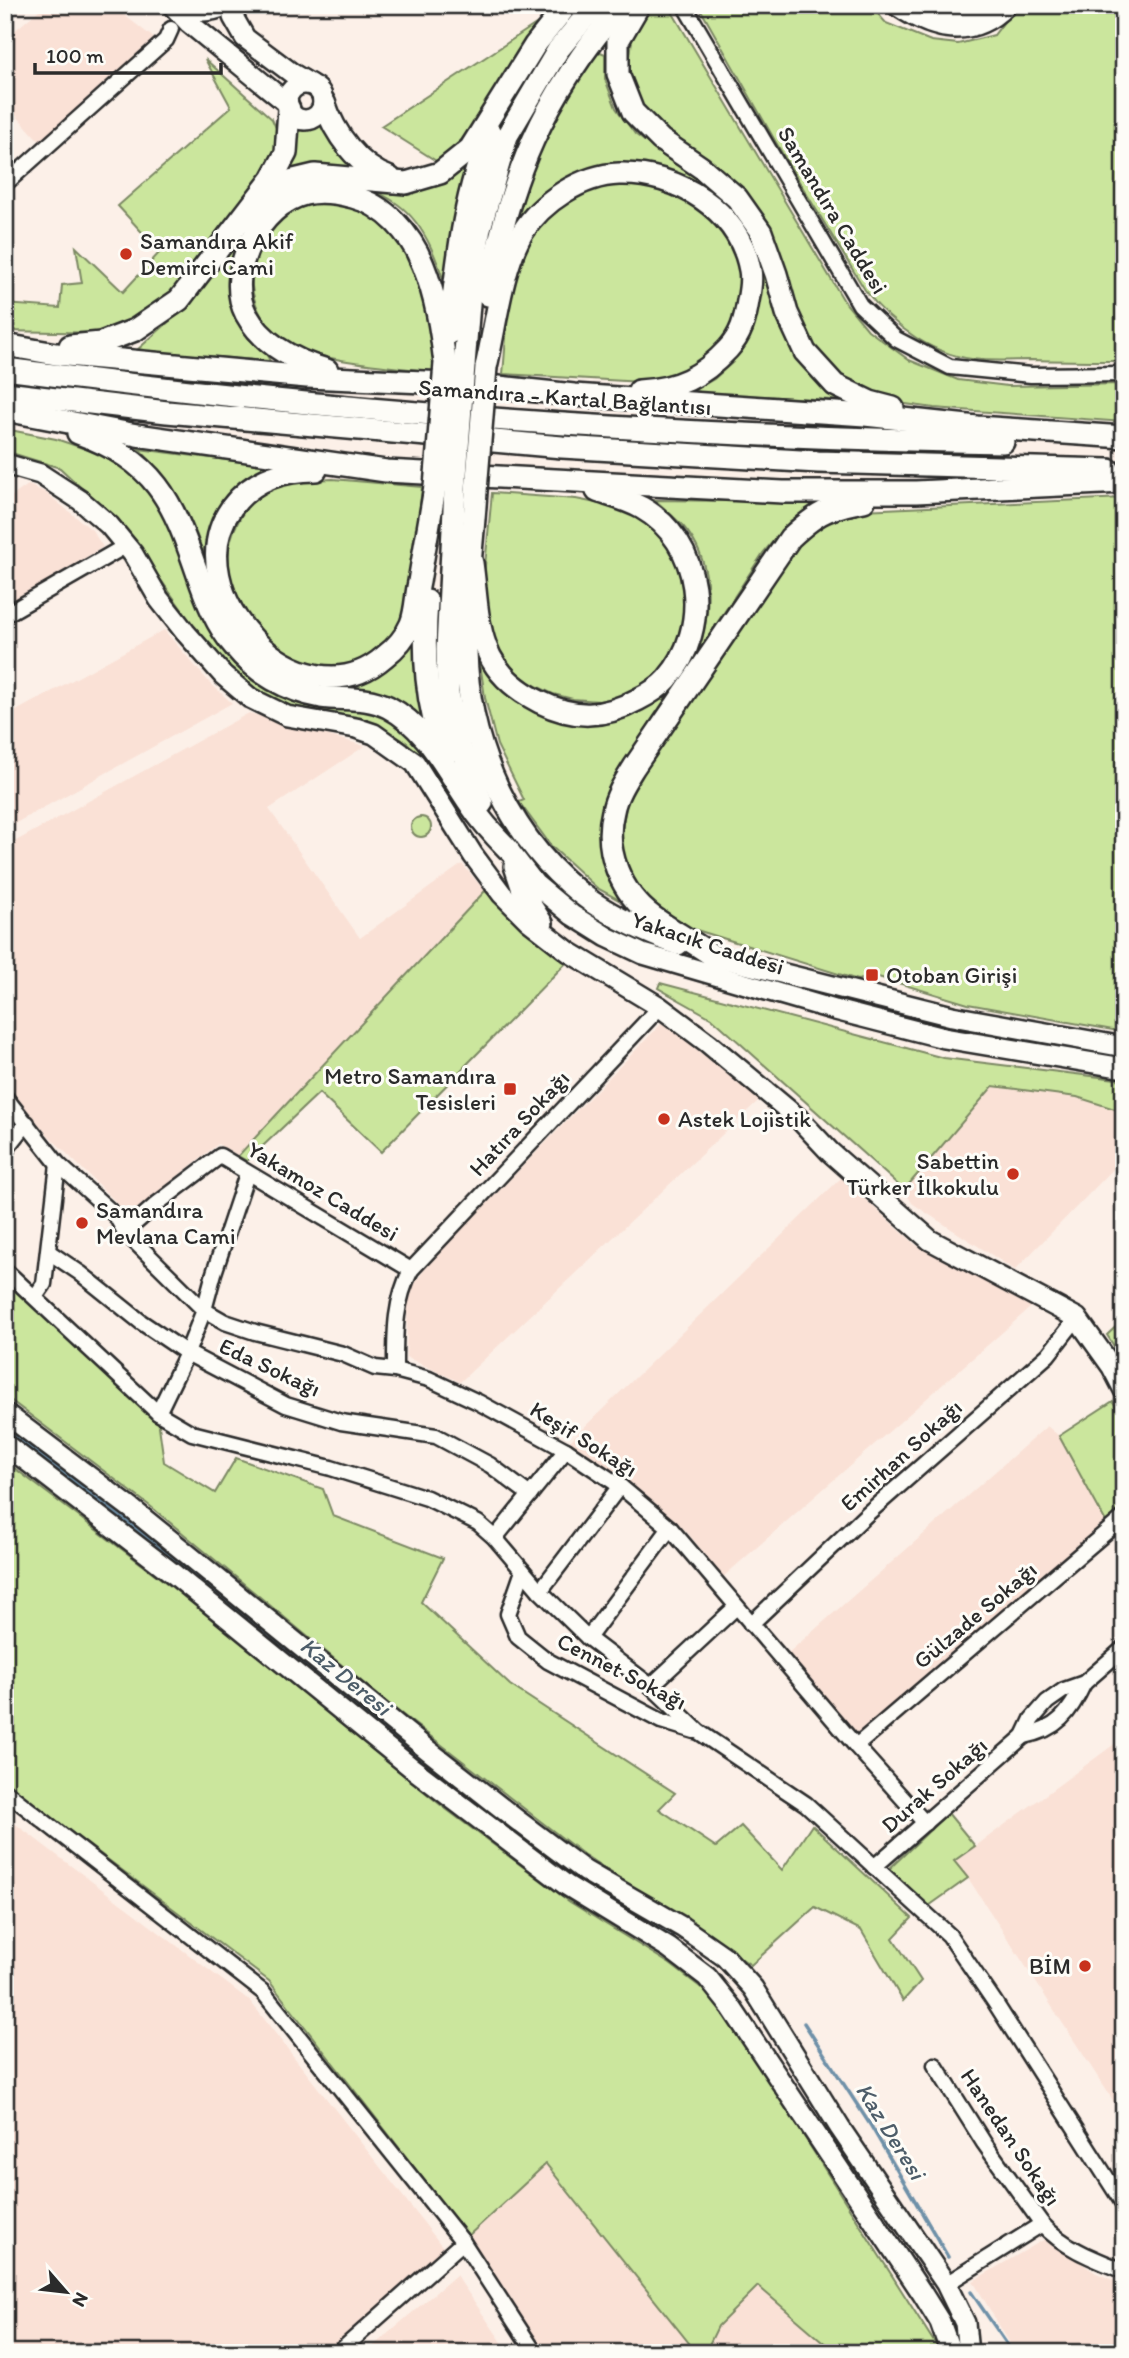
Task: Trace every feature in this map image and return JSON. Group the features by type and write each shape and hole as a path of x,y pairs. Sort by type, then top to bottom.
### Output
{"highway":[{"path":"257,201 290,181 315,176 405,183 440,173 470,149 535,46 567,5"},
{"path":"455,364 480,228 507,136 558,50 595,5"},
{"path":"486,367 488,294 500,232 519,169 533,137 570,71 591,40 621,5"},
{"path":"639,5 618,41 618,74 633,112 661,140 702,168 737,198 761,232 787,313 805,352 835,385 870,402 977,427"},
{"path":"898,5 920,20 944,27 965,26 985,19 995,15 1005,5"},
{"path":"925,5 948,11 974,5"},
{"path":"535,46 489,136 471,190 456,271 455,364 455,489 412,622 398,645 373,667 353,676 329,679 307,674 270,653 233,613 223,593 216,560 218,540 226,516 244,492 270,477 297,470 386,471 547,480 783,492 916,492 1124,482"},
{"path":"324,102 349,149 366,166 405,183"},
{"path":"5,345 59,347 101,343 135,330 179,300 272,180 286,153 288,106"},
{"path":"508,849 469,804 452,773 436,732 428,697 424,647 455,489 510,260 523,233 541,209 587,181 617,174 654,178 696,194 720,213 735,231 751,272 744,323 736,340 717,361 687,382 654,390 574,395"},
{"path":"395,380 338,373 293,359 260,333 245,312 240,291 244,256 265,220 285,204 305,194 333,192 377,206 406,233 423,262 455,364"},
{"path":"5,345 56,354 307,377 471,384 574,395 852,414 977,427 1124,437"},
{"name":"Samandıra - Kartal Bağlantısı","path":"5,369 157,387 550,424 864,440 1124,443"},
{"path":"5,393 167,412 562,447 818,462 1124,470"},
{"path":"5,411 137,436 386,471"},
{"path":"5,411 86,436 133,461 147,473 172,505 212,612 235,648 253,666 268,677 300,692 322,697 355,698 388,708 419,732 452,773"},
{"path":"472,562 480,629 486,648 502,675 517,688 554,709 598,714 618,710 666,681 691,638 695,614 695,586 678,543 672,533 642,508 608,495 547,480"},
{"name":"Yakacık Caddesi","path":"455,489 472,562 466,649 468,691 477,737 495,781 524,833 561,876 593,902 645,931 713,956"},
{"name":"Yakacık Caddesi","path":"455,489 447,649 448,694 452,721 468,769 483,804 508,849"},
{"path":"713,956 654,918 624,887 616,870 611,830 612,811 621,788 790,538 812,517 828,508 916,492"}],"main road":[{"path":"172,5 189,23 288,106 298,118 309,120 320,113 324,102 320,91 245,38 233,17 236,5"},
{"path":"180,5 202,12 226,5"},
{"path":"288,106 290,93 294,88 310,84"},
{"path":"5,464 40,474 79,500 127,545 159,599 185,632 223,675 250,698 287,716 356,728 374,734 415,763 473,855 502,894 539,930 569,952 660,1007 708,1044 799,1119 830,1152 930,1240 1077,1318 1112,1367 1124,1390"},
{"path":"508,849 522,890 537,917 569,952"},
{"name":"Yakacık Caddesi","path":"508,849 535,884 572,915 607,937 643,954 835,1010 944,1038 1124,1068"},
{"name":"Yakacık Caddesi","path":"713,956 952,1016 1124,1047"},
{"path":"5,1413 142,1518 517,1820 585,1871 682,1927 725,1957 753,1988 841,2128 946,2284 965,2323 968,2353"},
{"path":"5,1444 166,1567 412,1768 513,1845 566,1885 669,1948 707,1978 731,2007 922,2293 940,2322 951,2353"}],"street":[{"name":"Samandıra Caddesi","path":"684,5 860,305 896,339 950,367 1031,375 1124,374"},
{"path":"5,184 166,40 171,29"},
{"path":"5,615 127,545"},
{"name":"Hatıra Sokağı","path":"411,1270 660,1007"},
{"path":"5,1097 58,1164 116,1216 125,1232"},
{"path":"5,1151 27,1123"},
{"name":"Yakamoz Caddesi","path":"125,1232 220,1156 411,1270"},
{"path":"35,1297 44,1284 58,1164"},
{"path":"158,1413 204,1310 247,1174"},
{"name":"Keşif Sokağı","path":"125,1232 204,1310 225,1322 343,1354 375,1368 429,1379 566,1450 620,1486 670,1528 925,1823"},
{"name":"Eda Sokağı","path":"49,1252 141,1322 187,1353 286,1405 341,1422 436,1436 490,1465 530,1495"},
{"path":"5,1270 158,1413 192,1433 331,1468 427,1498 478,1523 495,1538 540,1591 588,1638 651,1686 699,1732 806,1804 949,1935 1124,2204"},
{"path":"395,1370 396,1319 404,1284 411,1270"},
{"name":"Emirhan Sokağı","path":"751,1623 867,1514 1048,1356 1077,1318"},
{"path":"495,1538 566,1450"},
{"path":"540,1591 620,1486"},
{"name":"Gülzade Sokağı","path":"856,1746 1124,1517"},
{"path":"588,1638 670,1528"},
{"name":"Cennet Sokağı","path":"523,1571 508,1614 518,1637 548,1661 661,1721 699,1732"},
{"path":"651,1686 736,1607"},
{"name":"Durak Sokağı","path":"874,1867 1024,1737 1032,1719 1047,1702 1064,1690 1084,1683 1124,1648"},
{"name":"Durak Sokağı","path":"1024,1737 1043,1733 1066,1715 1084,1683"},
{"path":"5,1791 263,1992 463,2242 535,2353"},
{"name":"Hanedan Sokağı","path":"935,2065 984,2143 1052,2236 1073,2249 1124,2272"},
{"path":"946,2284 1042,2224"},
{"path":"338,2353 463,2242"}],"shaded area":[{"path":"45,5 111,5 154,38 42,144 5,103 5,39"},
{"path":"28,485 45,492 92,530 103,547 5,606 5,501"},
{"path":"164,630 209,682 232,703 5,829 5,717"},
{"path":"249,713 365,746 269,809 360,938 462,864 485,891 238,1156 218,1144 129,1215 47,1134 12,1092 15,956 5,945 5,847"},
{"path":"663,1022 759,1100 460,1382 406,1357 408,1294 428,1264"},
{"name":"Sabettin Türker İlkokulu","path":"993,1086 1077,1097 1124,1112 1124,1158 1015,1270 912,1203 904,1190"},
{"path":"841,1178 916,1245 1031,1307 723,1577 686,1531 570,1441"},
{"path":"1047,1426 1059,1436 1106,1522 857,1735 787,1654"},
{"name":"BİM","path":"1124,1737 1124,2099 1116,2105 968,1878 954,1862"},
{"path":"5,1816 250,2001 445,2250 327,2353 5,2353"},
{"path":"546,2164 697,2353 544,2353 468,2236"},
{"path":"1045,2239 1096,2273 1124,2285 1124,2353 1014,2353 973,2281"},
{"path":"456,2275 508,2351 365,2353"},
{"path":"758,2285 836,2353 705,2353 718,2326"}],"green space":[{"path":"652,5 668,5 844,301 868,330 909,360 958,380 1008,386 1124,384 1124,422 934,408 877,400 846,381 819,356 800,322 767,221 727,175 689,145 661,128 639,104 628,73 632,40 643,14"},
{"path":"698,5 870,5 886,23 931,41 958,44 994,35 1017,5 1124,5 1124,361 964,358 931,346 902,328 865,290 786,160"},
{"path":"539,22 478,120 441,164 381,126"},
{"path":"598,51 605,54 605,79 616,108 635,134 719,191 753,233 767,275 848,401 691,392 714,379 733,362 731,358 756,303 729,211 611,167 516,229 513,227 536,149 576,80"},
{"path":"205,59 272,119 280,137 278,151 204,261 159,308 105,333 5,331 5,304 60,308 62,285 82,283 76,247 123,292 160,252 118,206 231,107"},
{"path":"329,121 360,168 310,166 285,171 296,149 300,128 314,128"},
{"path":"473,158 446,288 433,251 413,218 393,201 359,183"},
{"path":"620,182 655,185 686,197 723,229 735,251 741,277 740,302 733,329 716,353 690,372 642,382 503,374 511,293 526,246 539,226 558,207 587,189"},
{"path":"321,202 352,206 369,213 396,237 407,252 423,286 432,321 436,347 433,372 357,363 317,355 286,342 267,324 256,304 252,282 254,260 263,240 277,223 297,209"},
{"path":"250,221 237,248 261,344 270,361 136,351 192,301"},
{"path":"5,429 56,439 106,456 145,480 169,518 205,622 244,673 300,704 356,707 383,712 416,736 430,754 423,758 406,742 377,725 352,717 299,711 261,697 235,678 203,639 123,527 60,468 5,451"},
{"path":"139,449 267,465 231,491 217,511 203,553 192,523 178,497 161,472"},
{"path":"333,479 422,487 413,567 403,619 376,652 344,666 311,663 279,647 253,622 235,590 229,556 238,522 249,505 263,492 289,482"},
{"path":"492,493 576,499 616,507 641,518 661,535 677,558 685,578 687,616 672,660 643,685 625,696 599,701 553,694 530,683 515,671 499,649 490,629 484,576"},
{"path":"1124,498 1124,1032 968,1004 875,976 858,980 674,923 635,888 619,844 628,796 770,577 818,525 862,510"},
{"path":"655,500 822,502 790,521 763,553 698,652 708,603 705,571 693,540 683,526"},
{"path":"417,632 431,729 368,690 344,687 387,666"},
{"path":"477,643 515,692 610,721 632,714 675,684 632,750 607,797 628,905 597,888 552,847 519,802 524,800 497,745 485,698"},
{"path":"421,817 428,820 431,827 428,834 421,837 414,834 411,827 414,820"},
{"path":"485,891 567,962 381,1152 319,1093 247,1161 238,1156"},
{"path":"660,983 944,1058 1124,1080 1124,1112 1077,1097 993,1086 904,1190 713,1019 658,988"},
{"path":"10,1285 158,1419 164,1462 215,1493 236,1458 323,1489 333,1516 443,1558 421,1602 510,1685 675,1793 659,1809 716,1847 741,1826 782,1870 812,1825 912,1918 893,1938 921,1981 903,2001 861,1930 815,1907 751,1965 583,1854 390,1705 150,1506 5,1396 5,1288"},
{"path":"1124,1319 1124,1362 1107,1335"},
{"path":"1113,1401 1124,1424 1124,1507 1106,1522 1059,1436"},
{"path":"5,1461 172,1587 442,1806 570,1902 670,1964 708,1993 743,2040 941,2353 836,2353 758,2286 718,2326 705,2353 697,2353 546,2164 468,2236 269,1981 5,1782"},
{"path":"948,1813 975,1846 954,1861 968,1878 926,1908 888,1870"}],"waterway":[{"name":"Kaz Deresi","path":"5,1429 171,1557 498,1820 584,1882 673,1938"},
{"name":"Kaz Deresi","path":"804,2023 871,2126 948,2257"},
{"name":"Kaz Deresi","path":"971,2292 1013,2353"}],"place":[{"name":"Samandıra Akif Demirci Cami","path":"126,254"},
{"name":"Otoban Girişi","path":"872,975"},
{"name":"Metro Samandıra Tesisleri","path":"510,1089"},
{"name":"Astek Lojistik","path":"664,1119"},
{"name":"Sabettin Türker İlkokulu","path":"1013,1174"},
{"name":"Samandıra Mevlana Cami","path":"82,1223"},
{"name":"BİM","path":"1085,1966"}]}
